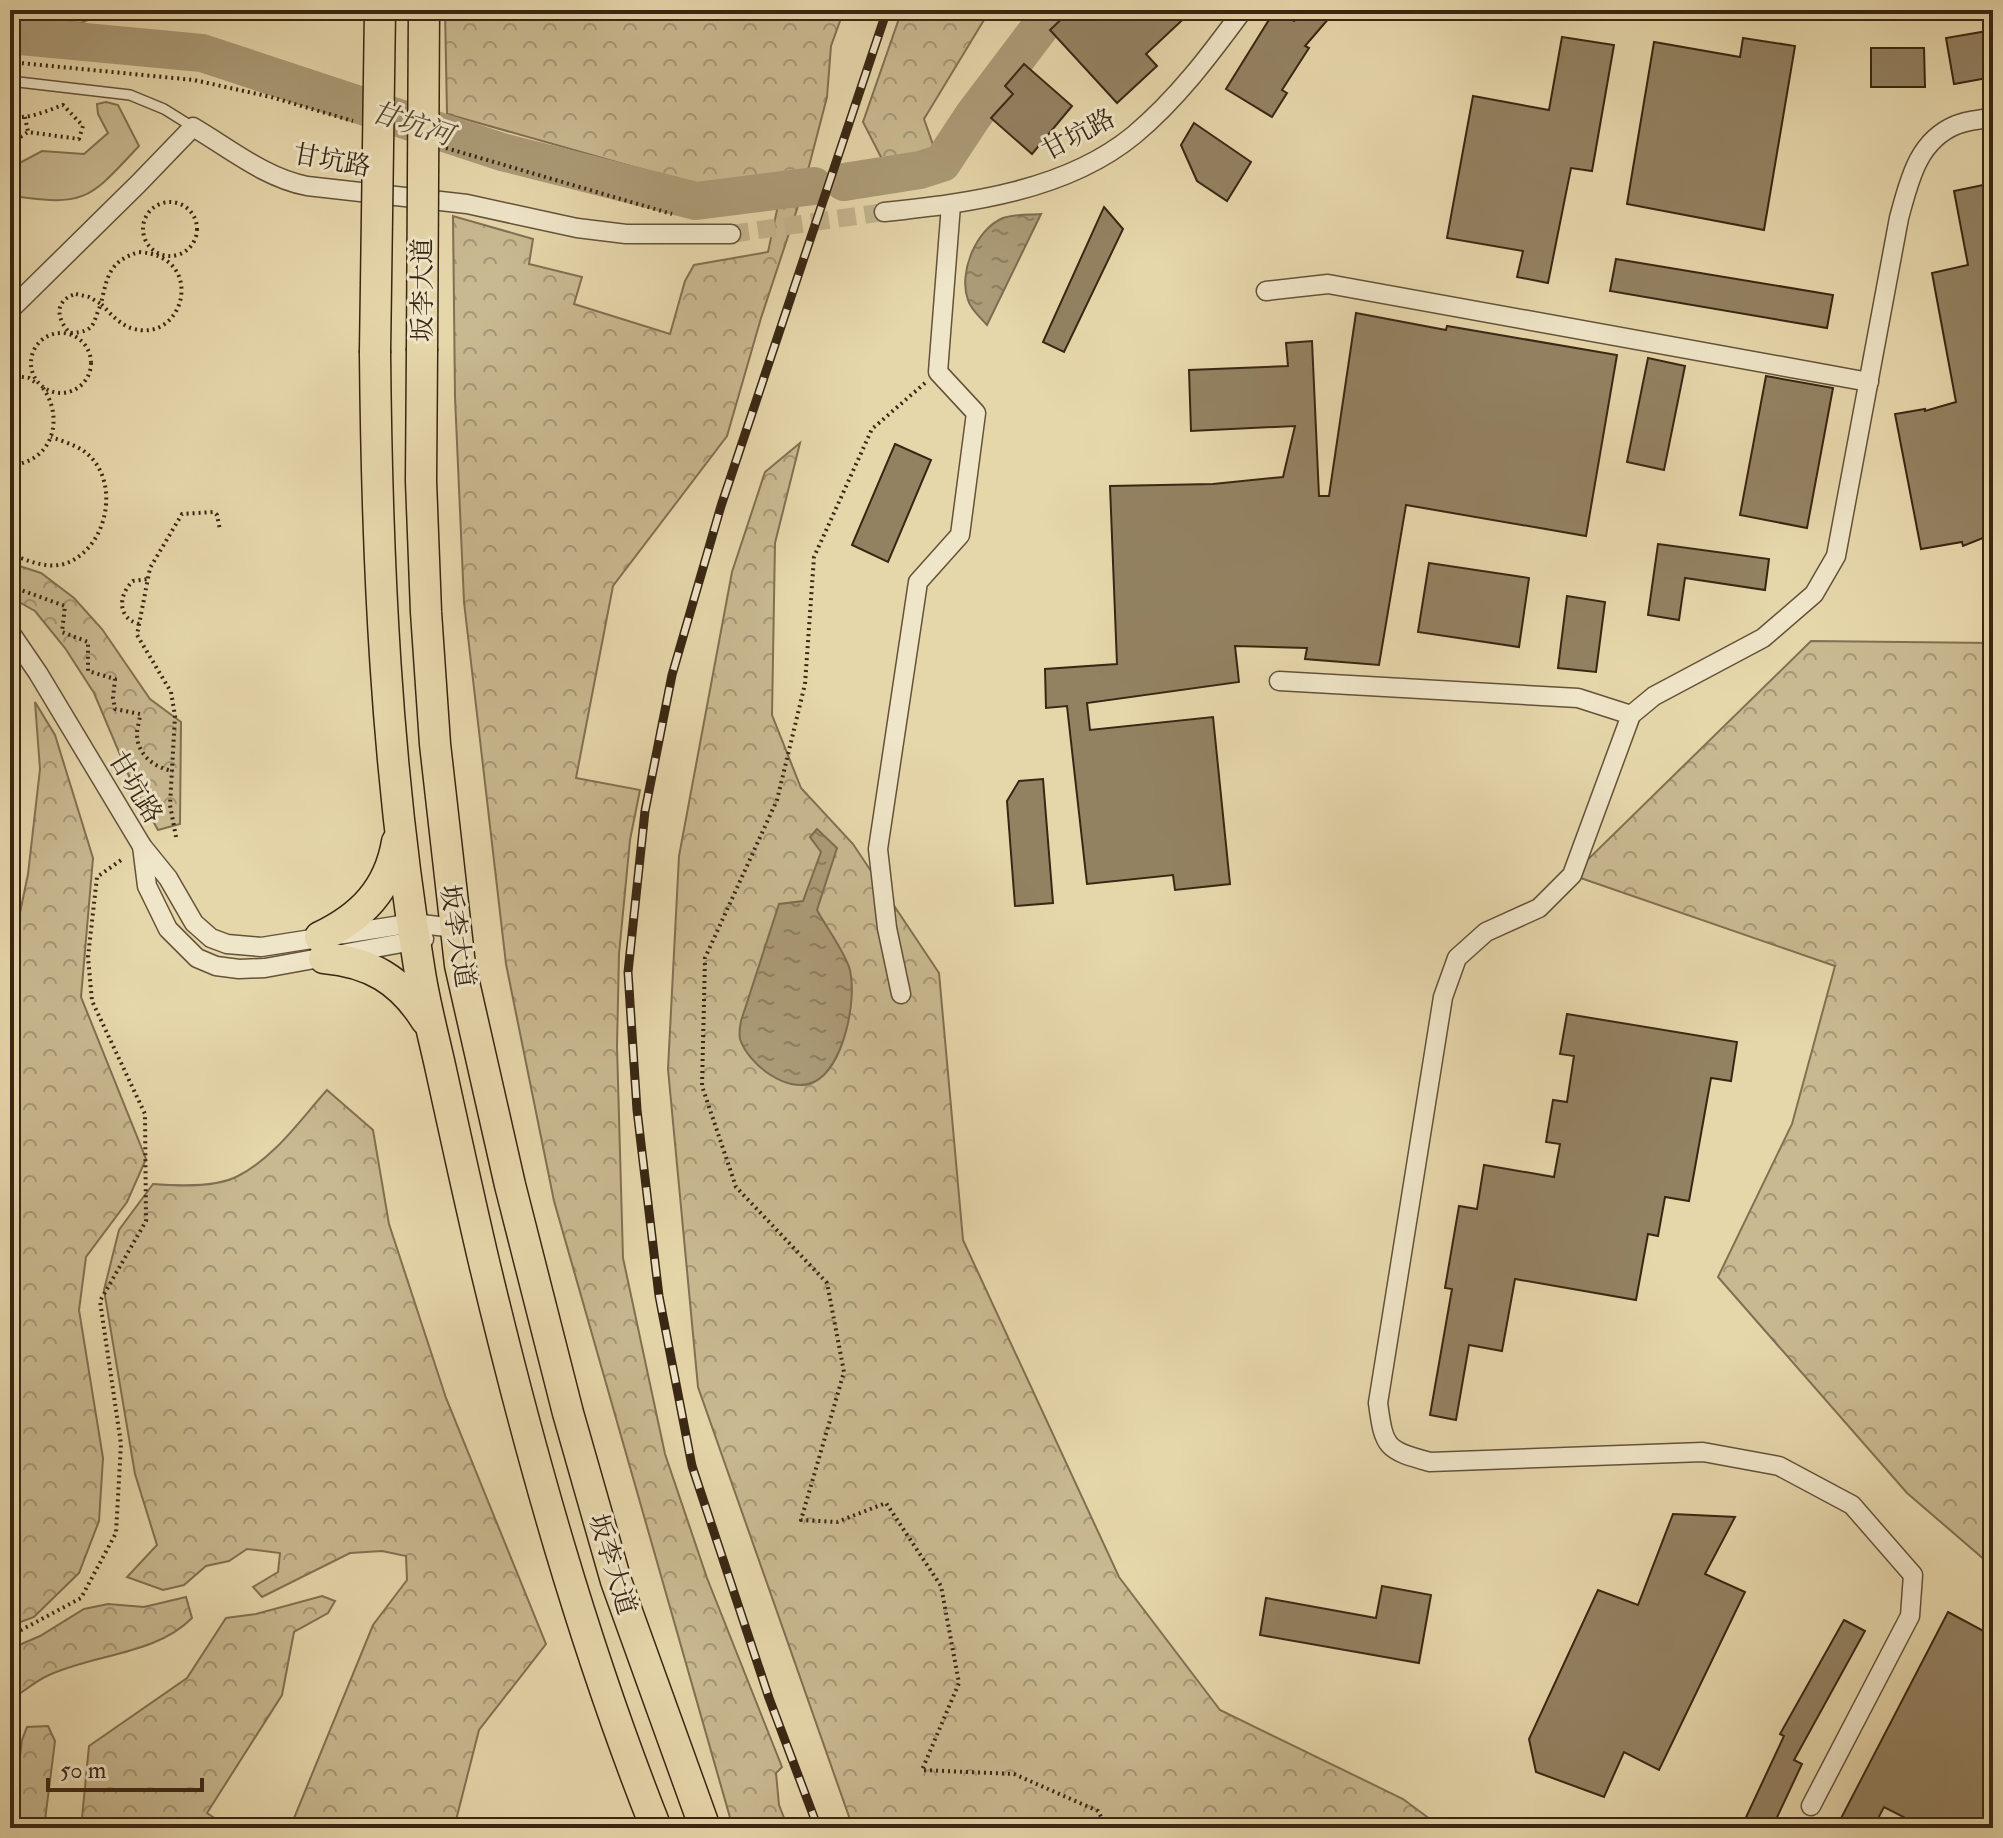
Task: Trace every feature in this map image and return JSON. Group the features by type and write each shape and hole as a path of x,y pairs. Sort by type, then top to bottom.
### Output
{"main road":[{"name":"坂李大道","path":"380,10 376,485 382,616 400,824 414,933 469,1201 523,1426 572,1596 656,1828"},
{"name":"坂李大道","path":"424,10 421,481 435,744 460,965 568,1413 616,1581 705,1828"},
{"path":"400,824 387,877 374,899 322,948 381,972 398,984 414,1001 432,1030"}],"street":[{"name":"甘坑路","path":"884,212 951,205 1072,173 1132,137 1194,75 1243,10"},
{"path":"1811,1806 1910,1616 1913,1575 1852,1505 1779,1466 1703,1452 1430,1462 1397,1453 1383,1436 1378,1403 1443,997 1457,958 1486,932 1539,908 1572,875 1631,715 1654,696 1763,638 1814,594 1836,556 1899,218 1912,172 1929,143 1956,125 1993,117"},
{"name":"甘坑路","path":"193,127 289,183 467,204 577,228 626,234 731,234"},
{"path":"10,310 193,127"},
{"path":"901,994 887,928 878,849 918,582 960,535 976,413 938,372 951,205"},
{"path":"1266,291 1328,284 1869,382"},
{"name":"甘坑路","path":"10,632 142,846 168,878 194,923 211,938 227,944 322,948 455,928"},
{"path":"1279,681 1578,698 1631,715"}],"lane":[{"path":"10,81 130,95 155,105 193,127"}],"path":[{"path":"10,116 25,117 63,105 83,126 79,139 28,132 10,144"},
{"path":"25,117 28,132"},
{"path":"10,375 29,378 41,386 50,391 69,393 85,382 91,364 90,354 85,345 70,333 59,317 64,299 70,295 83,294 101,304 132,329 144,330 167,322 175,313 183,290 174,267 162,256 147,245 142,227 149,210 174,202 183,205 195,218 197,235 193,244 180,255 162,256 139,252 126,256 108,276 101,304 94,325 83,332 70,333 50,335 35,349 32,369 41,386 50,398 55,412 55,427 41,453 28,461 10,465"},
{"path":"938,372 872,429 814,557 805,684 777,800 705,958 702,1086 736,1187 827,1283 844,1372 801,1520 837,1522 886,1503 941,1586 959,1683 922,1770 1014,1774 1098,1811 1107,1828"},
{"path":"10,554 48,565 64,564 83,553 98,536 106,512 106,487 96,463 85,451 51,437"},
{"path":"176,837 170,805 175,716 171,692 137,635 150,568 182,514 214,512 220,530"},
{"path":"10,578 21,590 65,606 62,632 88,642 88,671 115,679 115,709 140,714 138,743 147,759 157,768 173,771"},
{"path":"139,624 132,622 123,611 123,595 133,581 148,579"},
{"path":"10,1636 81,1598 116,1533 121,1444 100,1301 146,1221 145,1114 92,1001 88,957 97,877 142,846"}],"green space":[{"path":"10,10 111,10 81,23 11,18"},
{"path":"445,10 844,10 831,46 827,97 801,197 761,318 727,436 613,586 576,778 640,790 630,840 619,954 617,1046 623,1258 665,1454 707,1578 782,1767 776,1773 779,1805 788,1828 733,1828 554,1201 506,964 464,602 455,397 453,216 533,239 529,264 582,277 574,304 670,334 685,281 694,265 768,252 783,182 715,190 447,114"},
{"path":"902,10 990,10 924,119 937,156 909,165 883,161 863,122"},
{"path":"106,102 118,105 139,146 109,177 97,188 72,199 13,196 10,168 42,151 84,154 108,133 98,114 97,104"},
{"path":"800,443 775,543 772,715 801,788 853,844 939,973 963,1240 1119,1577 1220,1710 1403,1799 1442,1828 853,1828 698,1387 668,1069 679,856 732,572 765,472"},
{"path":"10,563 41,573 74,598 102,629 150,699 181,722 180,824 158,830 132,783 94,693 65,648 35,611 10,597"},
{"path":"1811,641 1993,643 1993,1567 1907,1493 1718,1277 1792,1124 1835,966 1572,875"},
{"path":"35,702 55,735 93,858 81,997 146,1159 127,1202 86,1257 79,1310 103,1458 99,1521 79,1573 34,1617 10,1626 10,961 28,874 40,769"},
{"path":"327,1090 373,1130 389,1224 446,1398 546,1644 479,1730 454,1828 290,1828 373,1625 407,1580 406,1556 382,1551 350,1553 262,1597 253,1587 278,1572 280,1553 247,1549 229,1561 206,1566 184,1585 163,1590 127,1577 157,1545 135,1474 104,1290 119,1230 153,1184 185,1186 219,1183 251,1168 286,1137"},
{"path":"322,1596 335,1601 328,1613 294,1632 282,1695 207,1813 229,1828 81,1828 89,1746 187,1678 226,1618 256,1614"},
{"path":"186,1597 192,1618 160,1640 47,1676 10,1700 10,1649 40,1636 84,1609 108,1604 144,1607"},
{"path":"48,1726 55,1741 44,1828 11,1828 22,1740 27,1727"}],"water":[{"path":"1041,214 987,325 971,307 966,289 965,277 977,242 1003,218"},
{"path":"817,829 837,848 817,910 848,963 852,998 846,1032 833,1062 814,1082 804,1085 781,1081 760,1067 744,1049 740,1028 779,904 803,901 821,852 810,837"}],"building":[{"path":"1071,10 1193,10 1146,54 1157,66 1117,103 1050,30"},
{"path":"1275,10 1294,21 1304,10 1336,10 1305,46 1309,48 1282,90 1287,93 1272,117 1226,89"},
{"path":"1993,30 1993,77 1954,84 1946,38"},
{"path":"1562,37 1614,45 1592,171 1571,168 1548,283 1517,277 1523,251 1447,238 1473,96 1549,110"},
{"path":"1743,38 1795,46 1764,230 1627,204 1654,42 1740,57"},
{"path":"1871,48 1924,48 1925,87 1871,87"},
{"path":"1024,64 1072,106 1032,154 991,118 1013,94 1005,86"},
{"path":"1194,123 1251,162 1227,201 1197,181 1181,145"},
{"path":"1993,183 1993,534 1963,546 1962,542 1921,549 1895,414 1925,411 1956,402 1932,273 1968,265 1954,191"},
{"path":"1104,207 1123,229 1064,352 1043,342"},
{"path":"1616,259 1833,295 1827,328 1610,291"},
{"path":"1356,313 1446,330 1447,326 1617,355 1586,536 1406,505 1379,665 1305,659 1307,648 1235,646 1239,682 1087,703 1090,730 1213,717 1230,884 1175,890 1173,875 1087,884 1067,706 1046,708 1045,669 1117,664 1110,486 1213,484 1283,477 1295,426 1191,431 1189,370 1288,366 1286,343 1312,341 1319,496 1329,496"},
{"path":"1648,358 1685,366 1664,470 1627,462"},
{"path":"1766,376 1833,388 1807,528 1740,515"},
{"path":"895,444 931,460 888,562 852,545"},
{"path":"1658,544 1769,559 1765,590 1685,578 1679,620 1648,615"},
{"path":"1429,563 1529,578 1519,647 1418,632"},
{"path":"1567,596 1605,602 1596,672 1558,668"},
{"path":"1043,779 1053,903 1015,906 1007,801 1019,781"},
{"path":"1567,1014 1737,1042 1731,1081 1711,1078 1689,1201 1665,1197 1658,1236 1648,1234 1636,1300 1515,1279 1502,1351 1469,1345 1456,1420 1430,1415 1452,1289 1445,1288 1459,1206 1477,1209 1484,1165 1554,1177 1560,1144 1546,1142 1553,1100 1567,1102 1574,1056 1560,1054"},
{"path":"1673,1514 1735,1517 1705,1574 1745,1592 1659,1770 1624,1752 1604,1797 1536,1772 1529,1739 1598,1590 1638,1605"},
{"path":"1382,1586 1431,1595 1419,1663 1260,1635 1266,1598 1376,1618"},
{"path":"1948,1612 1993,1636 1993,1828 1925,1828 1884,1807 1873,1828 1836,1828"},
{"path":"1844,1620 1865,1631 1794,1760 1802,1764 1772,1828 1741,1828 1784,1736 1780,1734"}],"waterway":[{"name":"甘坑河","path":"844,182 920,170 942,163 973,116 1053,10"},
{"name":"甘坑河","path":"10,35 202,53 502,152 696,201 814,186"}],"tunnel":[{"path":"731,234 884,212"}],"railway":[{"path":"818,1828 769,1698 692,1466 659,1296 637,1110 628,972 645,811 672,675 721,506 887,10"}]}
